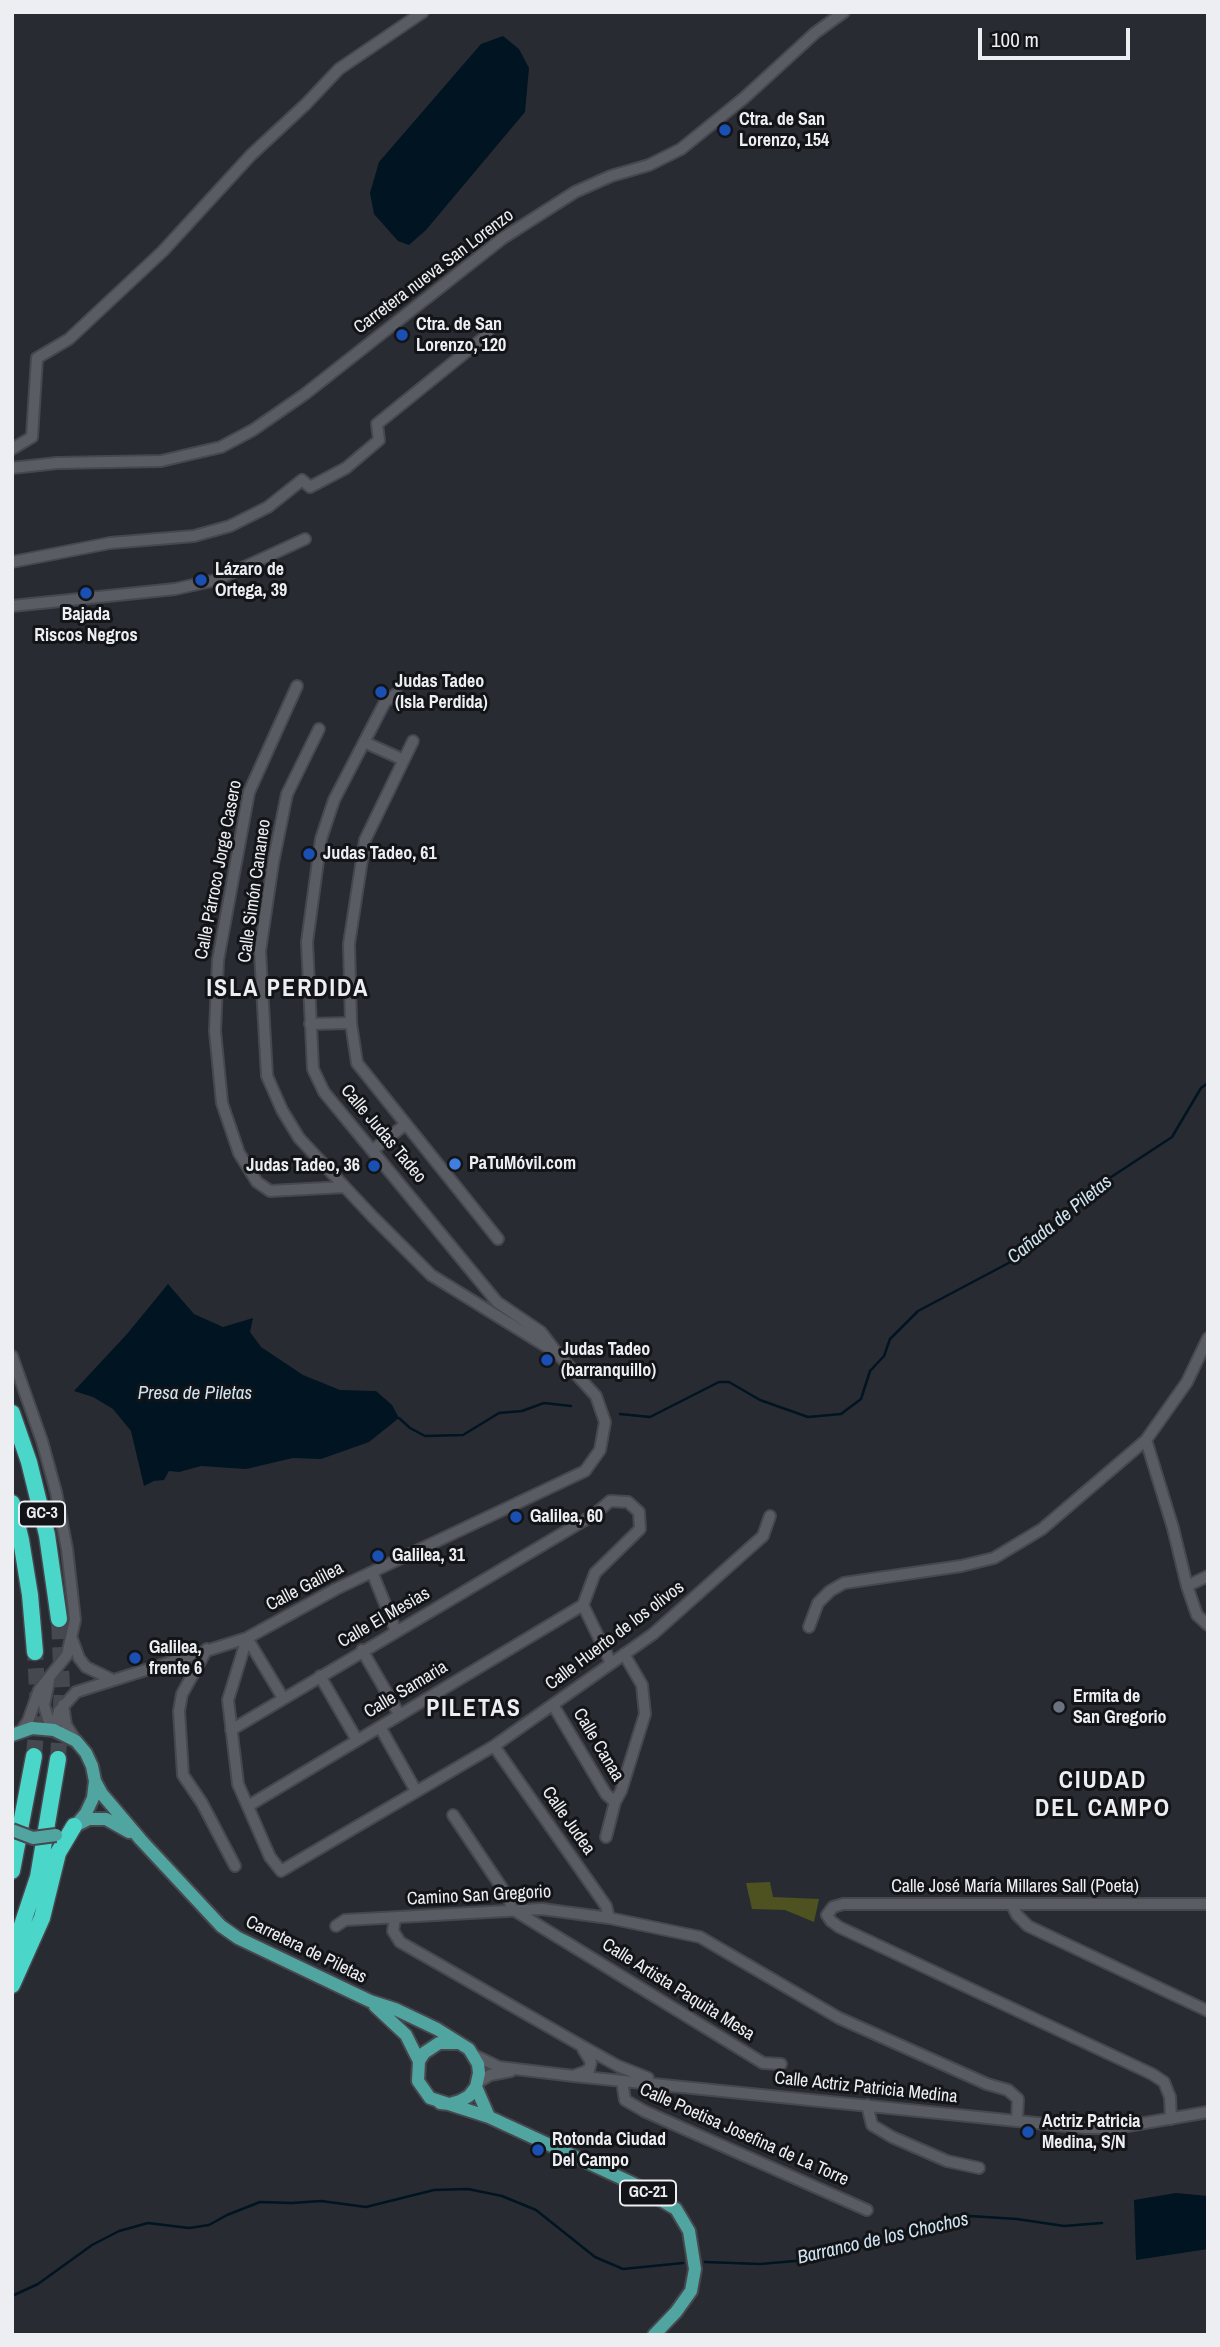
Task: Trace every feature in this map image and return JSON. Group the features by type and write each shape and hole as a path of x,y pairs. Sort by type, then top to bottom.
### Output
{"highway":[{"name":"GC-3","path":"12,1413 29,1462 47,1535 59,1619"},
{"name":"GC-3","path":"12,1503 26,1567 35,1652"},
{"path":"12,1871 34,1756"},
{"path":"12,1955 38,1877 58,1759"},
{"path":"12,1985 42,1918 58,1853 75,1826"}],"main road":[{"path":"15,1733 32,1728 53,1729 76,1741 86,1753 102,1794 141,1840"},
{"path":"75,1826 86,1813 93,1798 95,1781"},
{"path":"12,1830 33,1838 55,1835 89,1819 106,1819 141,1840"},
{"name":"Carretera de Piletas","path":"141,1840 221,1926 238,1938 370,2001"},
{"path":"370,2001 395,2008 437,2029 457,2043 474,2055 479,2073 477,2085 470,2096 450,2104 440,2103 430,2098 418,2081 419,2061 431,2047 439,2043 457,2043"},
{"path":"370,2001 406,2035 419,2061"},
{"path":"477,2085 489,2118"},
{"name":"GC-21","path":"440,2103 489,2118 632,2183 676,2209 689,2231 695,2269 691,2291 654,2335"}],"street":[{"path":"12,449 32,437 37,358 69,339 163,251 251,155 339,69 422,12"},
{"name":"Carretera nueva San Lorenzo","path":"12,468 57,463 161,461 221,447 253,430 305,394 503,238 575,192 611,176 649,165 681,149 744,98 815,33 844,12"},
{"path":"12,562 110,543 194,536 230,527 268,507 302,480 310,487 346,468 379,440 377,424 487,335"},
{"path":"12,606 175,589 216,580 305,539"},
{"name":"Calle Párroco Jorge Casero","path":"297,686 249,792 218,960 215,1031 222,1103 239,1153 257,1182 270,1191 344,1187"},
{"name":"Calle Judas Tadeo","path":"396,694 384,702 334,800 321,839 307,942 313,1069 324,1092 374,1149 497,1302 541,1332 557,1353"},
{"name":"Calle Simón Cananeo","path":"319,729 287,794 272,863 260,951 267,1076 282,1110 299,1138 431,1275 557,1353"},
{"path":"413,741 365,840 349,944 351,1023 357,1063 498,1239"},
{"path":"364,742 404,760"},
{"path":"310,1024 351,1023"},
{"path":"374,1149 406,1124"},
{"path":"809,1627 818,1603 830,1591 844,1583 961,1566 994,1558 1018,1546 1087,1492 1146,1440 1187,1382 1208,1338"},
{"name":"Calle Galilea","path":"64,1705 76,1692 111,1679 247,1638 372,1572 584,1471 600,1450 605,1422 596,1396 557,1353"},
{"path":"12,1356 42,1441 56,1492 67,1549 75,1620 67,1655 39,1690 28,1721 15,1733"},
{"path":"1146,1440 1173,1528 1187,1586 1198,1615 1208,1625"},
{"name":"Calle El Mesias","path":"231,1730 595,1514 610,1501 628,1502 639,1512 640,1529 595,1573 583,1605"},
{"name":"Calle Huerto de los olivos","path":"248,1806 270,1857 281,1871 494,1746 553,1706 678,1613 763,1536 770,1516"},
{"path":"372,1572 396,1630"},
{"path":"1187,1586 1208,1576"},
{"path":"583,1605 611,1662"},
{"name":"Calle Samaria","path":"248,1806 583,1605"},
{"path":"247,1638 284,1698"},
{"path":"247,1638 228,1700 239,1784 248,1806"},
{"path":"72,1639 79,1658 86,1667 111,1679"},
{"path":"207,1649 182,1694 179,1711 183,1775 202,1802 235,1866"},
{"path":"362,1650 399,1714"},
{"path":"606,1837 615,1801 621,1791 645,1714 642,1685 624,1654"},
{"path":"320,1676 357,1740"},
{"path":"50,1678 44,1705 53,1729"},
{"path":"53,1729 64,1705"},
{"path":"64,1705 66,1725 76,1741"},
{"name":"Calle Canaa","path":"553,1706 606,1794 615,1801"},
{"path":"380,1727 416,1791"},
{"name":"Calle Judea","path":"494,1746 606,1906 609,1918"},
{"path":"453,1815 508,1897 512,1909"},
{"name":"Calle José María Millares Sall (Poeta)","path":"1171,2119 1170,2097 1164,2082 1152,2074 839,1927 827,1915 833,1908 843,1904 1208,1904"},
{"path":"1012,1905 1028,1926 1208,2011"},
{"name":"Camino San Gregorio","path":"336,1926 345,1920 512,1909 559,1910 701,1937 839,2018 987,2084 1008,2090 1018,2099 1017,2120"},
{"name":"Calle Artista Paquita Mesa","path":"512,1909 763,2063 781,2064"},
{"path":"559,1910 552,1914 551,1923 559,1936"},
{"path":"395,1918 393,1931 400,1941 582,2046 636,2074 678,2087"},
{"path":"573,2076 589,2070 591,2062 582,2046"},
{"name":"Calle Actriz Patricia Medina","path":"474,2055 499,2067 573,2076 1086,2128 1116,2128 1208,2112"},
{"name":"Calle Actriz Patricia Medina","path":"477,2085 491,2076 520,2069"},
{"name":"Calle Poetisa Josefina de La Torre","path":"622,2081 625,2100 644,2111 867,2210"},
{"path":"867,2105 872,2125 892,2137 947,2161 979,2168"}],"green space":[{"path":"770,1882 773,1897 819,1899 814,1922 785,1910 752,1909 746,1883"}],"water":[{"path":"503,36 519,49 529,68 525,112 426,230 409,245 398,241 374,214 370,193 379,162 481,44"},
{"name":"Presa de Piletas","path":"168,1284 194,1314 223,1327 253,1318 250,1332 261,1347 303,1375 340,1390 376,1391 392,1405 399,1418 369,1442 321,1459 293,1458 246,1469 201,1466 179,1472 169,1471 164,1480 144,1486 131,1431 113,1409 93,1397 74,1391 127,1334"},
{"path":"1176,2193 1208,2196 1208,2249 1136,2260 1134,2200"}],"waterway":[{"name":"Cañada de Piletas","path":"620,1414 650,1417 719,1382 729,1382 760,1400 808,1417 841,1414 861,1399 870,1371 884,1356 890,1339 918,1311 1018,1258 1044,1238 1061,1215 1096,1187 1172,1137 1201,1088 1208,1083"},
{"name":"Cañada de Piletas","path":"399,1418 425,1436 463,1435 499,1413 522,1411 544,1403 571,1406"},
{"name":"Barranco de los Chochos","path":"12,2296 38,2284 92,2245 119,2231 148,2223 189,2228 209,2225 260,2202 321,2201 366,2207 434,2190 468,2189 502,2196 536,2210 595,2257 623,2269 683,2263"},
{"name":"Barranco de los Chochos","path":"705,2262 760,2264 818,2259 970,2216 1064,2226 1102,2223"}],"tunnel":[{"path":"58,1759 62,1689 59,1619"},
{"path":"34,1756 38,1708 35,1652"}],"place":[{"name":"Ctra. de San Lorenzo, 154","path":"725,130"},
{"name":"Ctra. de San Lorenzo, 120","path":"402,335"},
{"name":"Lázaro de Ortega, 39","path":"201,580"},
{"name":"Bajada Riscos Negros","path":"86,593"},
{"name":"Judas Tadeo (Isla Perdida)","path":"381,692"},
{"name":"Judas Tadeo, 61","path":"309,854"},
{"name":"PaTuMóvil.com","path":"455,1164"},
{"name":"Judas Tadeo, 36","path":"374,1166"},
{"name":"Judas Tadeo (barranquillo)","path":"547,1360"},
{"name":"Galilea, 60","path":"516,1517"},
{"name":"Galilea, 31","path":"378,1556"},
{"name":"Galilea, frente 6","path":"135,1658"},
{"name":"Ermita de San Gregorio","path":"1059,1707"},
{"name":"Actriz Patricia Medina, S/N","path":"1028,2132"},
{"name":"Rotonda Ciudad Del Campo","path":"538,2150"}],"district":[{"name":"ISLA PERDIDA","path":"288,990"},
{"name":"PILETAS","path":"474,1710"},
{"name":"CIUDAD DEL CAMPO","path":"1103,1796"}]}
